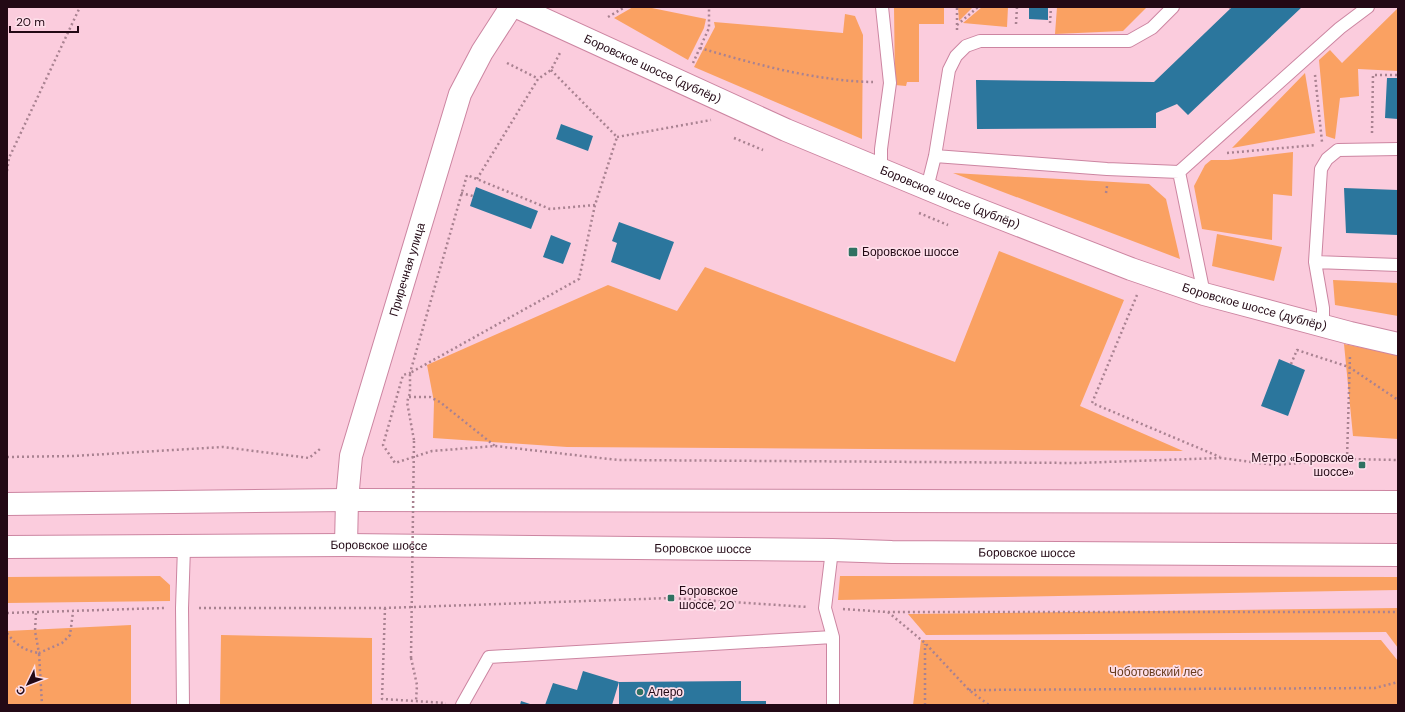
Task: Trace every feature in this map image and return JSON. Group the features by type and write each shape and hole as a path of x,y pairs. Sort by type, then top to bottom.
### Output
{"main road":[{"name":"Приречная улица","path":"346,545 347,500 351,456 460,94 482,52 511,7"},
{"name":"Боровское шоссе (дублёр)","path":"517,7 786,130 881,170 1146,274 1204,294 1322,326 1398,344"},
{"path":"7,504 347,500 1398,502"},
{"name":"Боровское шоссе","path":"7,547 346,545 832,550 892,552 1398,555"}],"lane":[{"path":"881,170 881,149 890,83 882,7"},
{"path":"927,188 935,156 949,70 956,56 966,46 980,41 1129,41 1152,28 1173,7"},
{"path":"935,156 1107,169 1180,172 1340,28 1368,7"},
{"path":"1322,326 1323,308 1315,262 1322,169 1328,159 1338,150 1398,150"},
{"path":"1180,172 1204,294"},
{"path":"1315,262 1398,265"},
{"path":"183,705 182,608 184,547"},
{"path":"832,550 825,608 832,637 833,705"},
{"path":"462,704 489,657 832,637"}],"path":[{"path":"7,171 9,158 80,7"},
{"path":"608,17 625,7"},
{"path":"683,83 709,28 709,7"},
{"path":"957,25 978,7"},
{"path":"700,48 754,64 853,82"},
{"path":"477,179 538,78 551,70 561,50"},
{"path":"1207,148 1224,154 1322,145 1313,52"},
{"path":"507,63 538,78"},
{"path":"551,70 617,137"},
{"path":"1372,149 1373,75 1398,75"},
{"path":"617,137 709,121"},
{"path":"617,137 595,205 579,279 410,373 403,375 383,445 396,463 432,451 495,446 618,460 1077,462 1221,458 1275,465 1347,459 1398,460"},
{"path":"734,138 763,150"},
{"path":"416,701 417,685 410,658 414,440 407,402 411,378 410,373 467,175 550,209 595,205"},
{"path":"461,193 473,196"},
{"path":"919,213 948,225"},
{"path":"1146,274 1092,403 1221,458"},
{"path":"1347,459 1350,333"},
{"path":"1291,364 1297,350 1349,367 1398,400"},
{"path":"409,397 430,398 440,402 495,446"},
{"path":"7,457 74,456 223,447 309,458 320,449"},
{"path":"7,613 182,608 385,608 670,598 887,612 1398,612"},
{"path":"385,608 382,699 462,704"},
{"path":"7,633 13,641 28,651 39,653 62,643 70,635 73,612"},
{"path":"887,612 925,643 969,690 988,705"},
{"path":"36,613 35,631 39,653 42,705"},
{"path":"925,643 925,705"},
{"path":"969,690 1375,688 1398,682"}],"green space":[{"path":"633,7 647,7 706,19 704,28 688,60 614,18"},
{"path":"894,7 944,7 944,24 919,24 919,82 907,82 906,86 895,85"},
{"path":"958,7 973,7 959,21"},
{"path":"982,7 1008,7 1007,27 963,23"},
{"path":"1057,7 1147,7 1123,31 1055,34"},
{"path":"1398,8 1398,71 1358,69 1359,96 1340,98 1335,139 1326,136 1319,60 1330,50 1342,63"},
{"path":"845,14 855,16 863,35 862,139 694,67 715,27 714,22 843,33"},
{"path":"1305,73 1315,133 1232,148"},
{"path":"1293,152 1292,196 1273,194 1272,240 1202,229 1194,186 1205,165 1211,160 1228,160"},
{"path":"953,173 1149,184 1166,199 1180,259"},
{"path":"1217,234 1282,247 1274,281 1212,266"},
{"path":"999,251 1124,300 1080,406 1183,451 567,447 433,438 434,402 427,365 608,285 677,311 705,267 955,362"},
{"path":"1333,280 1398,283 1398,316 1335,305"},
{"path":"1344,344 1398,355 1398,439 1353,436"},
{"path":"160,576 170,585 170,601 7,603 7,577"},
{"path":"840,576 1398,577 1398,590 838,600"},
{"path":"1398,608 1398,648 1386,632 926,635 908,614"},
{"path":"131,625 131,705 7,705 7,631"},
{"path":"221,635 372,638 372,705 220,705"},
{"name":"Чоботовский лес","path":"921,640 1381,640 1398,661 1398,705 913,705"}],"building":[{"path":"1029,7 1048,7 1048,20 1029,19"},
{"path":"1232,7 1302,7 1188,115 1177,104 1156,113 1156,128 977,129 976,80 1154,82"},
{"path":"1387,78 1398,78 1398,119 1385,118"},
{"path":"561,124 593,136 588,151 556,139"},
{"path":"476,187 538,211 531,229 470,206"},
{"path":"1344,188 1398,190 1398,235 1346,233"},
{"path":"619,222 674,242 660,280 611,262 617,243 612,241"},
{"path":"551,235 571,243 563,264 543,257"},
{"path":"1279,359 1305,370 1288,416 1261,406"},
{"path":"583,671 619,682 612,705 545,705 553,683 577,690"},
{"path":"741,681 741,701 766,701 766,705 619,705 619,682"},
{"path":"521,701 533,705 520,705"}],"place":[{"name":"Боровское шоссе","path":"853,252"},
{"name":"Метро «Боровское шоссе»","path":"1362,465"},
{"name":"Боровское шоссе, 20","path":"671,598"},
{"name":"Алеро","path":"640,692"}]}
